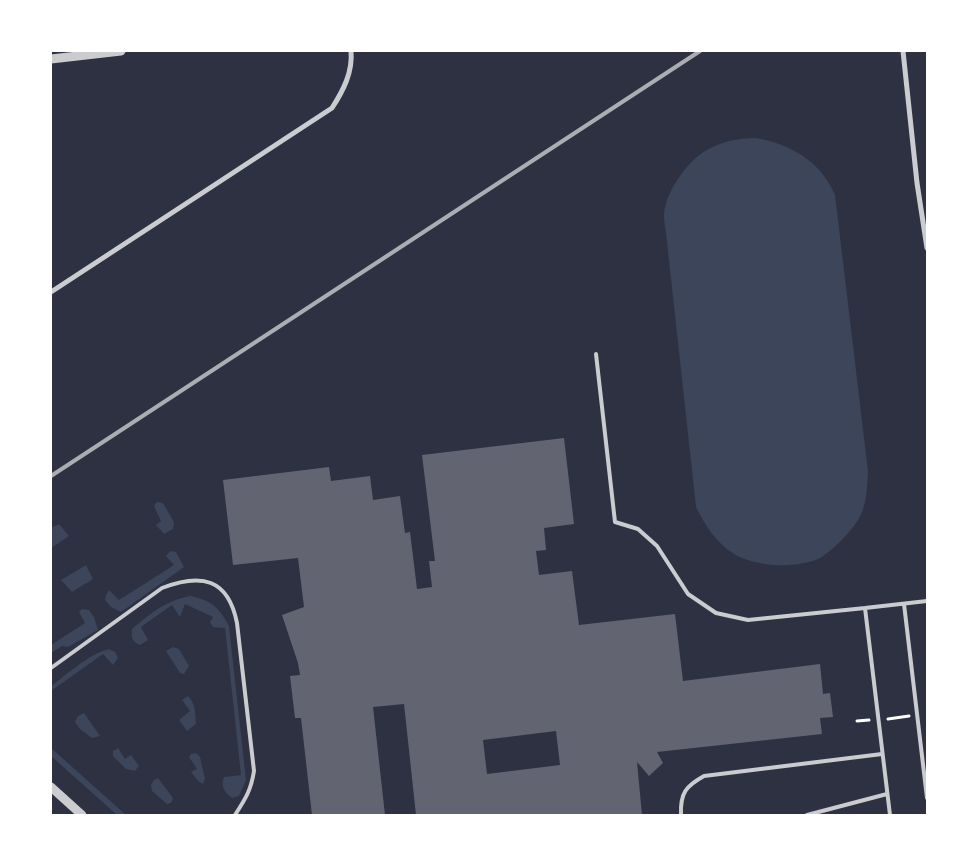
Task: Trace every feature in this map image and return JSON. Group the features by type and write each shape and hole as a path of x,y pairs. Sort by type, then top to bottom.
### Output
{"street":[{"path":"51,59 121,51"},
{"path":"51,292 332,108 345,89 352,58 351,51"},
{"path":"903,51 917,183 927,248"},
{"path":"51,787 82,815"}],"lane":[{"path":"596,354 615,522 638,529 657,546 688,594 716,613 748,620 927,601"},
{"path":"51,668 162,588 178,582 191,580 206,581 224,592 234,606 237,623 254,770 249,794 235,815"},
{"path":"904,604 927,798"},
{"path":"866,608 890,815"},
{"path":"681,815 681,798 690,784 704,776 882,754"},
{"path":"807,815 887,794"}],"shaded area":[{"path":"756,138 781,145 803,156 822,173 835,195 868,471 863,509 851,530 820,558 811,562 789,565 753,562 734,554 722,545 712,533 696,507 664,219 665,206 670,193 684,171 700,154 720,144"},
{"path":"157,502 163,503 174,522 173,529 164,534 156,525 161,521 154,506"},
{"path":"59,524 69,536 51,548 51,528"},
{"path":"170,551 176,552 184,567 121,612 111,607 105,600 109,590 119,600 174,565 166,556"},
{"path":"86,565 93,579 72,592 61,580"},
{"path":"190,596 214,605 229,626 246,780 239,796 232,798 224,789 224,777 241,775 225,628 213,627 210,622 213,617 185,604 180,617 172,605 141,627 148,640 140,645 132,637 132,629 152,613 166,604"},
{"path":"82,609 89,610 94,617 98,630 68,647 62,646 51,653 51,645 85,623 79,612"},
{"path":"173,647 179,649 189,666 184,674 180,673 166,651"},
{"path":"109,649 115,652 118,658 113,665 103,654 51,691 51,686 78,665 93,655"},
{"path":"188,696 194,705 196,724 187,731 179,720 190,711 182,700"},
{"path":"84,713 100,736 92,738 80,729 75,722 78,716"},
{"path":"51,748 126,815 117,815 51,756"},
{"path":"118,748 125,759 131,755 139,766 135,771 126,769 113,756 113,751"},
{"path":"196,753 200,757 205,779 203,784 191,772 197,769 189,757 191,754"},
{"path":"158,778 173,798 171,803 167,804 152,791 151,785"}],"building":[{"path":"564,438 574,524 544,528 546,550 536,551 539,575 572,571 579,625 675,614 683,681 820,664 823,694 830,693 833,717 820,718 822,734 657,752 663,763 649,776 637,762 642,815 416,815 404,704 373,707 385,815 312,815 301,718 295,718 290,676 300,675 298,663 282,615 304,607 298,558 233,565 223,480 329,467 331,481 370,476 373,500 400,496 405,533 410,532 417,589 432,587 429,561 435,561 422,455","holes":["556,731 560,765 487,774 483,740"]}],"railway":[{"path":"51,476 700,51"}]}
